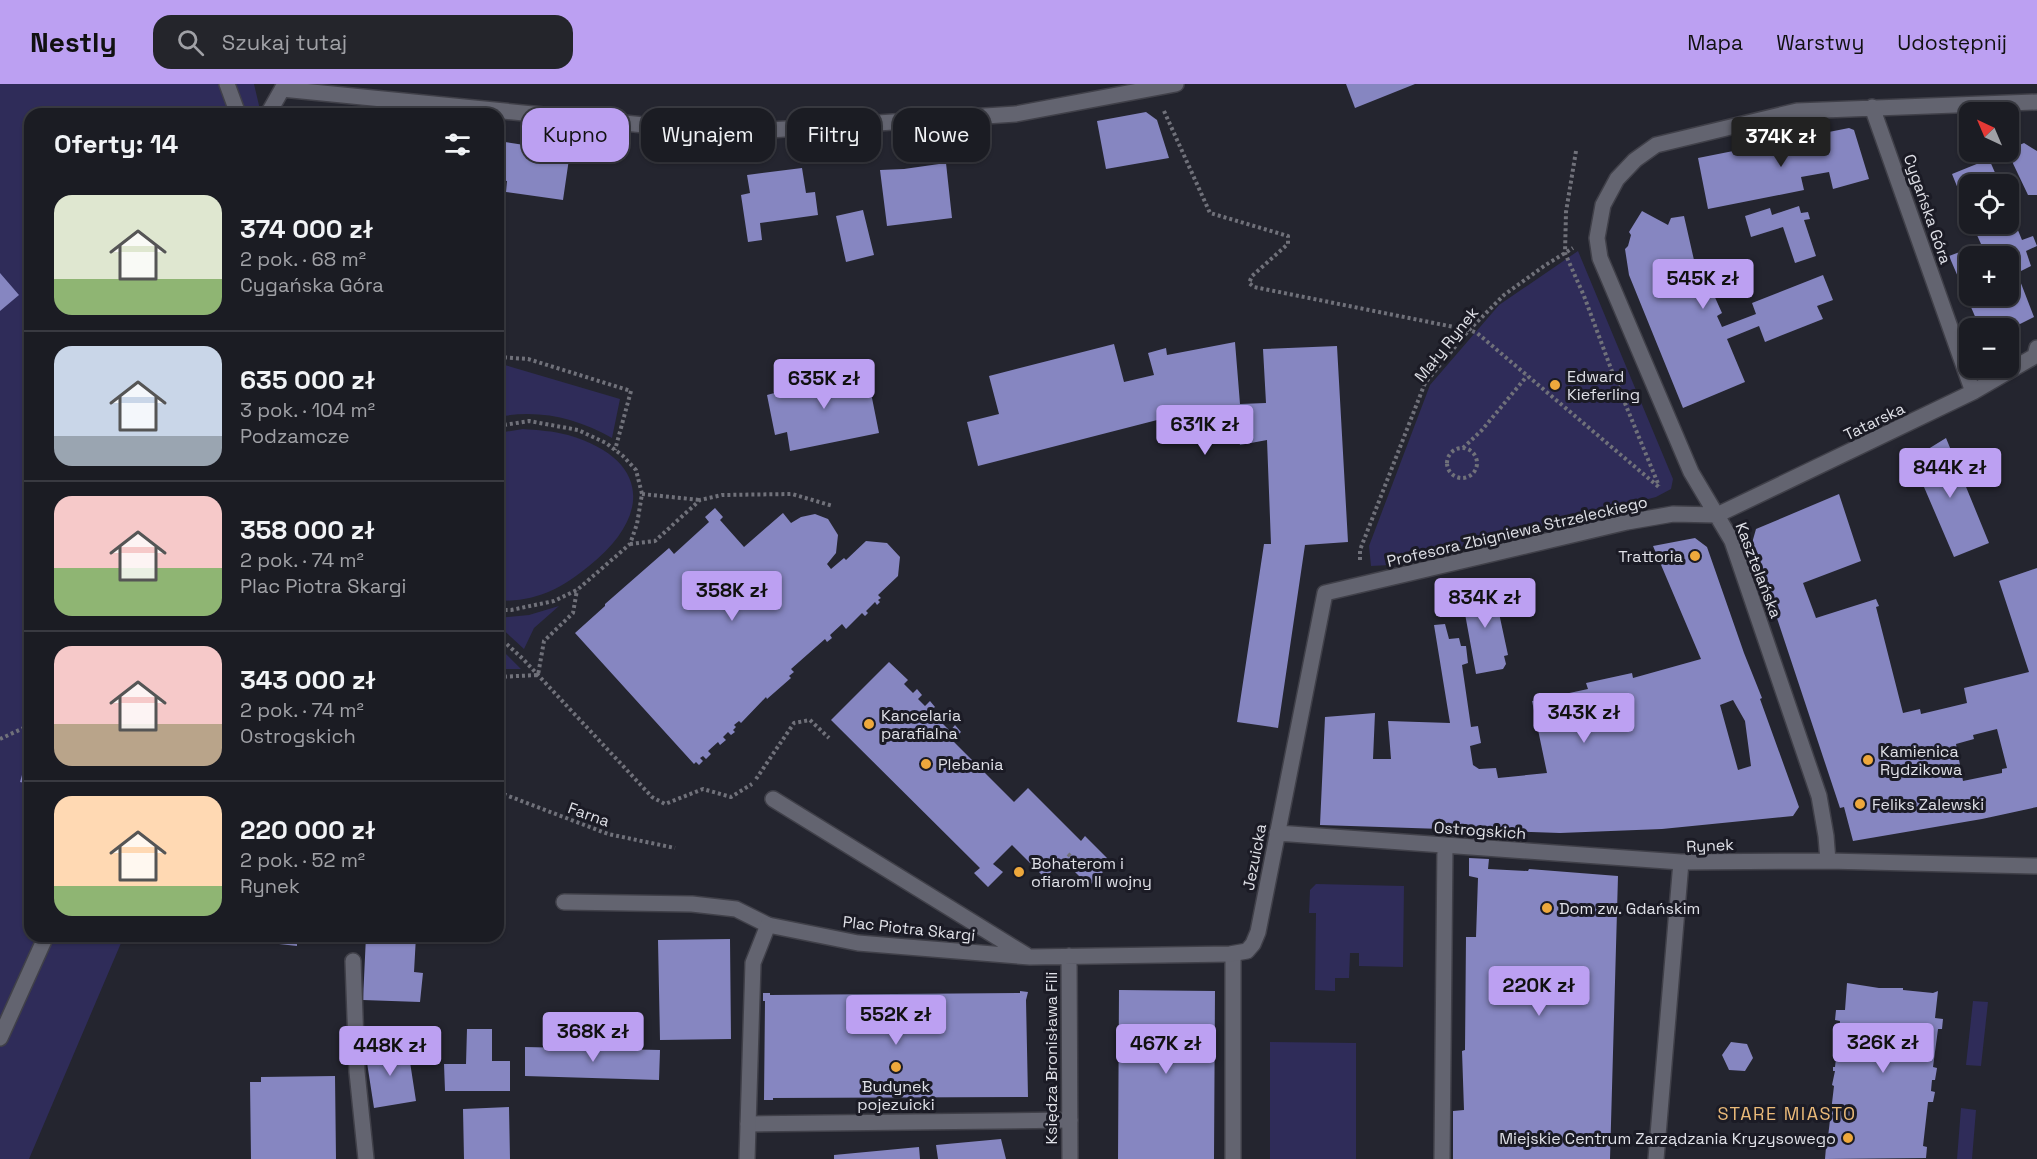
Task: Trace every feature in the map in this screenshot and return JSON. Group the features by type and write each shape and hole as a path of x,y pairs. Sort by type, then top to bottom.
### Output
{"street":[{"path":"227,84 236,108"},
{"path":"504,109 725,133 1016,114 1112,89 1176,84"},
{"path":"271,108 284,86 490,108"},
{"path":"1597,238 1603,205 1617,179 1635,160 1656,145 1797,111 1872,106 2037,102"},
{"name":"Cygańska Góra","path":"1872,106 1973,392"},
{"name":"Kasztelańska","path":"1597,238 1600,258 1691,472 1732,541 1819,796 1828,861"},
{"name":"Tatarska","path":"1718,515 1973,392 2036,355"},
{"name":"Profesora Zbigniewa Strzeleckiego","path":"1325,593 1627,522 1673,514 1718,515"},
{"name":"Jezuicka","path":"1233,954 1247,951 1258,932 1325,593"},
{"path":"773,799 1030,957"},
{"name":"Ostrogskich","path":"1277,833 1681,862"},
{"path":"1442,1159 1445,845"},
{"name":"Rynek","path":"1656,1159 1681,862 1828,861 2037,866"},
{"name":"Plac Piotra Skargi","path":"564,902 692,903 736,909 768,925 858,943 1030,957 1069,956"},
{"path":"747,1159 753,963 768,925"},
{"path":"0,1038 43,942"},
{"path":"1069,956 1233,954 1233,1159"},
{"name":"Księdza Bronisława Fili","path":"1069,956 1070,1159"},
{"path":"353,961 357,1072 366,1159"},
{"path":"748,1124 1070,1120"}],"path":[{"path":"1170,122 1210,213 1288,236 1288,244 1252,276 1249,283 1254,287 1477,333 1660,488"},
{"name":"Mały Rynek","path":"1359,585 1360,550 1425,383 1469,330 1504,295 1544,266 1597,238"},
{"path":"504,357 528,359 631,391 615,450"},
{"path":"1462,448 1475,456 1477,464 1475,471 1469,477 1462,478 1454,476 1449,470 1447,463 1449,455 1462,448 1482,430 1527,376"},
{"path":"504,425 529,421 578,430 606,443 636,470 642,494 637,524 630,544 578,590 554,601 504,610"},
{"path":"642,494 700,500 722,495 792,494 833,506"},
{"path":"630,544 655,541 700,500"},
{"path":"538,675 544,641 573,613 578,590"},
{"path":"504,642 652,797 665,804 703,789 731,797 753,784 794,723 810,720 829,738"},
{"path":"504,677 538,675"},
{"path":"0,740 24,728"},
{"name":"Farna","path":"504,794 608,834 675,849"},
{"path":"1068,854 1082,867"}],"shaded area":[{"path":"0,84 254,84 260,108 24,108 24,942 121,942 29,1159 0,1159"},
{"path":"1578,251 1673,479 1671,489 1656,497 1390,565 1371,566 1369,546 1430,385 1499,305"},
{"path":"504,365 620,399 612,438 571,420 543,415 504,416"},
{"path":"523,429 551,432 568,435 595,445 615,459 627,474 633,491 632,509 624,528 610,547 589,566 557,588 524,599 504,601 504,432"},
{"path":"559,606 534,628 524,649 504,631 504,617 529,615"},
{"path":"504,652 521,669 504,669"},
{"path":"1316,884 1404,886 1403,967 1359,966 1359,953 1350,953 1349,978 1335,978 1335,991 1315,990 1316,913 1309,913 1310,890"},
{"path":"1973,1001 1988,1002 1981,1066 1966,1065"},
{"path":"1270,1042 1356,1043 1356,1159 1270,1159"},
{"path":"1961,1108 1976,1110 1972,1159 1957,1159"}],"building":[{"path":"1346,84 1415,84 1355,108"},
{"path":"1146,112 1157,120 1169,158 1106,169 1097,121"},
{"path":"1849,128 1854,130 1869,179 1833,189 1829,172 1801,177 1804,190 1708,209 1698,158"},
{"path":"504,142 522,145 522,162 569,162 563,200 506,192"},
{"path":"2024,143 2037,151 2037,195 2028,195 2012,162 2019,162 2019,145"},
{"path":"1982,162 1990,162 1996,174 1959,174 1959,191 1952,174"},
{"path":"946,163 952,218 887,226 880,170"},
{"path":"802,168 806,193 815,192 818,215 760,223 762,240 748,242 741,195 750,193 747,175"},
{"path":"1799,206 1801,213 1808,212 1810,219 1804,220 1816,256 1795,263 1783,227 1751,237 1745,216 1770,208 1772,215"},
{"path":"863,210 874,255 846,262 836,216"},
{"path":"1642,211 1668,225 1671,218 1684,216 1694,260 1696,259 1710,295 1713,293 1722,313 1717,316 1722,327 1756,314 1752,303 1823,275 1833,300 1817,306 1823,319 1765,342 1759,326 1727,339 1745,382 1683,408 1629,275 1625,249 1631,235 1629,232"},
{"path":"2019,233 2022,240 2033,236 2037,246 2026,251 2031,266 2019,272 2019,246 1976,246 1981,244 1976,234"},
{"path":"1959,252 1959,279 1949,256"},
{"path":"0,273 19,295 0,311"},
{"path":"2019,278 2034,317 2019,324 2019,318 1976,318 1971,306 2019,306"},
{"path":"1235,342 1240,404 1266,403 1263,349 1337,346 1348,542 1305,545 1278,728 1237,722 1264,544 1271,544 1267,440 1240,445 1238,436 1169,441 1165,418 978,466 967,422 999,414 989,376 1114,344 1124,382 1154,375 1148,353 1166,348 1167,355"},
{"path":"866,368 879,433 790,451 787,432 775,435 767,395 778,392 777,386"},
{"path":"1946,438 1989,543 1954,557 1912,459"},
{"path":"1839,494 1861,561 1803,583 1816,618 1876,599 1879,606 1876,607 1903,713 1920,709 1921,714 1967,703 1964,688 2029,672 1999,581 2037,568 2037,807 1982,819 1853,841 1844,807 1840,808 1752,543 1756,529","holes":["1997,729 2007,768 2002,769 2002,773 1963,781 1956,744 1974,739 1973,735"]},
{"path":"715,508 723,517 720,520 744,547 783,513 791,523 801,517 815,514 828,519 838,535 836,553 827,564 831,569 844,558 846,560 866,541 887,543 900,557 898,576 878,595 881,598 878,600 880,602 877,605 875,602 866,611 868,613 865,616 862,613 846,629 842,624 830,635 832,638 827,642 825,639 791,669 794,672 789,676 791,678 767,699 766,697 741,723 739,721 734,725 735,732 731,735 728,732 723,737 726,740 720,745 718,742 708,751 711,754 706,759 703,756 700,758 703,761 699,765 696,762 694,764 575,633 669,548 674,554 709,522 705,517"},
{"path":"1695,538 1707,547 1799,807 1793,816 1662,829 1560,833 1320,825 1325,717 1375,713 1373,759 1391,759 1388,721 1450,723 1434,625 1445,624 1449,639 1459,638 1461,646 1466,646 1468,663 1462,665 1471,727 1478,726 1481,743 1470,746 1473,765 1479,769 1496,768 1498,778 1547,773 1532,701 1588,689 1586,683 1632,673 1633,678 1701,659 1653,546","holes":["1733,700 1745,721 1751,766 1738,770 1720,705"]},
{"path":"1493,585 1508,655 1504,656 1506,664 1503,669 1476,674 1461,592"},
{"name":"Plebania","path":"889,662 908,680 904,684 913,693 917,689 922,695 918,699 925,706 930,701 935,707 931,710 939,718 942,714 947,718 942,723 950,731 955,725 961,732 952,740 1014,802 1028,788 1081,841 1085,836 1112,863 1089,886 1063,860 1045,878 1012,845 993,864 1003,872 988,887 974,873 980,868 831,720"},
{"path":"24,768 24,783 20,782"},
{"path":"1469,858 1489,859 1488,869 1528,871 1529,869 1618,876 1610,1159 1453,1159 1453,1111 1464,1110 1462,1051 1465,1050 1466,937 1476,937 1478,878 1469,876"},
{"path":"730,939 731,1039 660,1040 658,940"},
{"path":"315,942 315,944 297,943 297,946 270,943"},
{"path":"366,942 416,942 414,972 423,973 420,1002 363,1000"},
{"path":"1847,983 1933,993 1938,991 1935,1018 1943,1019 1942,1029 1938,1029 1933,1067 1937,1068 1935,1080 1932,1080 1931,1091 1935,1092 1933,1102 1928,1102 1923,1146 1927,1147 1926,1158 1825,1159 1826,1147 1822,1146 1824,1137 1828,1137 1834,1086 1832,1085 1835,1071 1833,1067 1835,1067 1840,1021 1835,1020 1836,1010 1845,1010"},
{"path":"1119,990 1215,991 1214,1159 1118,1159"},
{"name":"Budynek pojezuicki","path":"1020,991 1028,992 1026,1000 1028,1097 773,1098 773,1100 764,1100 765,1001 763,1001 763,993 770,993 770,995 1020,993"},
{"path":"467,1029 492,1029 492,1061 510,1061 510,1091 445,1091 444,1064 466,1064"},
{"path":"1731,1042 1747,1044 1753,1058 1745,1071 1729,1070 1722,1055"},
{"path":"388,1044 389,1052 408,1049 416,1101 374,1108 366,1056 374,1055 373,1046"},
{"path":"525,1047 660,1050 659,1080 525,1076"},
{"path":"335,1076 336,1159 251,1159 250,1082 261,1082 261,1077"},
{"path":"509,1107 510,1159 464,1159 463,1109"},
{"path":"1001,1139 1006,1159 938,1159 936,1145"},
{"path":"919,1147 920,1159 834,1159 834,1155"}],"place":[{"name":"Edward Kieferling","path":"1555,385"},
{"name":"Trattoria","path":"1695,556"},
{"name":"Kancelaria parafialna","path":"869,724"},
{"name":"Kamienica Rydzikowa","path":"1868,760"},
{"name":"Plebania","path":"926,764"},
{"name":"Feliks Zalewski","path":"1860,804"},
{"name":"Bohaterom i ofiarom II wojny","path":"1019,872"},
{"name":"Dom zw. Gdańskim","path":"1547,908"},
{"name":"Budynek pojezuicki","path":"896,1067"},
{"name":"Miejskie Centrum Zarządzania Kryzysowego","path":"1848,1138"}],"district":[{"name":"STARE MIASTO","path":"1787,1114"}]}
